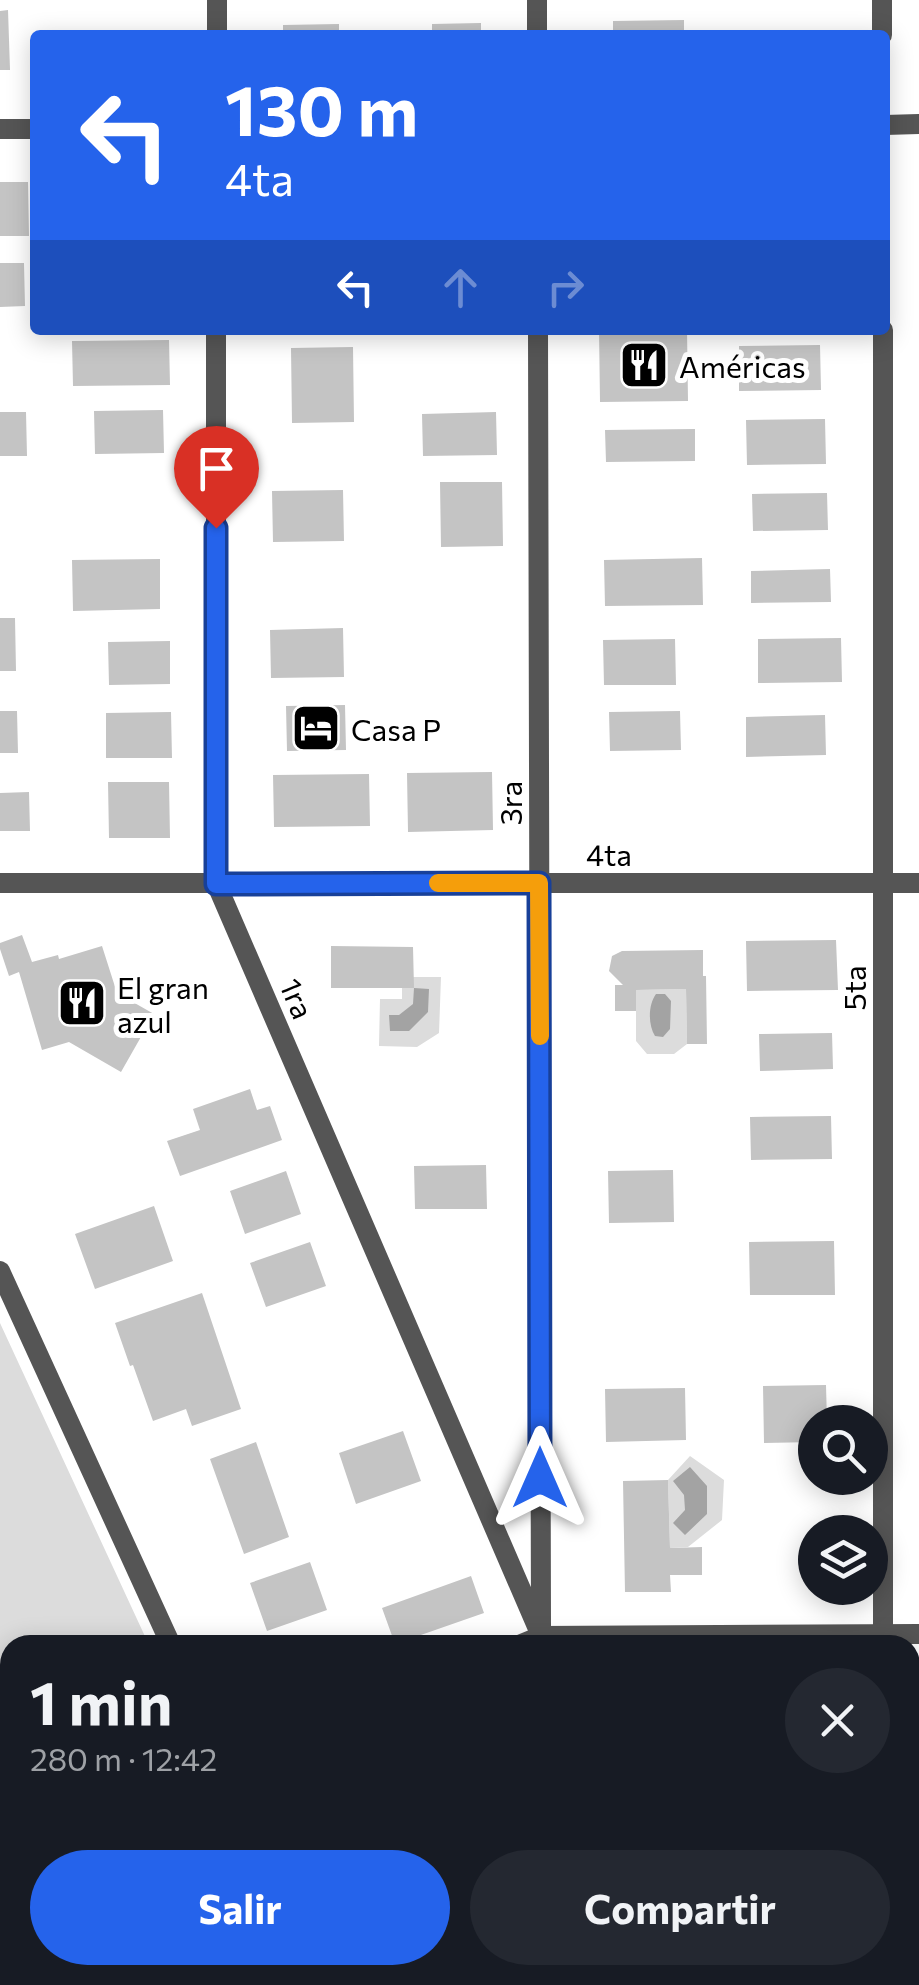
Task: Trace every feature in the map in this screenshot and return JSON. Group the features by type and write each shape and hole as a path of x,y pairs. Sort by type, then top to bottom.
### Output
{"street":[{"path":"216,0 216,30"},
{"path":"537,0 537,30"},
{"path":"882,0 882,30"},
{"path":"890,125 919,124"},
{"path":"0,129 30,129"},
{"name":"1ra","path":"216,335 216,884 540,1635"},
{"name":"3ra","path":"538,335 543,1635"},
{"name":"5ta","path":"882,335 883,1635"},
{"name":"4ta","path":"0,883 919,882"},
{"path":"0,1271 166,1635"}],"shaded area":[{"path":"413,977 441,977 439,1033 417,1047 379,1046 380,999 402,999 402,988 413,988"},
{"path":"414,988 429,989 428,1012 409,1031 390,1031 389,1015 399,1015 413,1004"},
{"path":"686,989 687,1044 674,1054 647,1054 636,1041 636,990"},
{"path":"656,994 665,994 671,1001 670,1029 663,1037 655,1036 650,1021"},
{"path":"0,1323 144,1635 0,1635"},
{"path":"690,1456 724,1480 722,1520 688,1547 670,1548 668,1480"},
{"path":"690,1467 707,1486 707,1514 685,1535 673,1523 685,1510 684,1495 673,1481"}],"building":[{"path":"8,10 10,70 0,70 0,11"},
{"path":"684,20 684,30 613,30 613,21"},
{"path":"481,23 481,30 432,30 432,24"},
{"path":"339,24 339,30 283,30 283,25"},
{"path":"0,182 28,182 29,236 0,236"},
{"path":"0,263 24,263 25,306 0,307"},
{"name":"Américas","path":"599,335 687,335 688,401 600,402"},
{"path":"169,340 170,385 73,386 72,341"},
{"path":"820,345 821,390 739,391 739,346"},
{"path":"353,347 354,422 292,423 291,348"},
{"path":"163,410 164,453 95,454 94,411"},
{"path":"0,412 26,412 27,456 0,456"},
{"path":"496,412 497,455 423,456 422,414"},
{"path":"825,419 826,464 747,465 746,420"},
{"path":"695,429 695,461 606,462 605,430"},
{"path":"440,482 502,482 503,546 441,547"},
{"path":"343,490 344,541 273,542 272,491"},
{"path":"827,493 828,530 753,531 752,494"},
{"path":"702,558 703,605 605,606 604,560"},
{"path":"160,559 160,609 73,611 72,560"},
{"path":"830,569 831,602 751,603 751,571"},
{"path":"0,618 15,618 16,671 0,671"},
{"path":"343,628 344,677 271,678 270,630"},
{"path":"841,638 842,682 758,683 758,639"},
{"path":"675,639 676,685 604,685 603,640"},
{"path":"170,641 170,684 109,685 108,642"},
{"name":"Casa P","path":"345,705 346,750 287,751 286,706"},
{"path":"0,711 17,711 18,753 0,753"},
{"path":"680,711 681,750 610,751 609,712"},
{"path":"171,712 172,758 106,758 106,713"},
{"path":"825,715 826,755 746,757 746,717"},
{"path":"492,772 493,830 408,832 407,773"},
{"path":"369,774 370,826 274,827 273,775"},
{"path":"108,782 169,782 170,838 109,838"},
{"path":"29,792 30,831 0,831 0,793"},
{"name":"El gran azul","path":"22,935 32,962 58,955 59,959 102,946 117,993 154,1014 121,1072 69,1042 42,1050 19,972 9,976 0,949 0,943"},
{"path":"836,940 838,990 747,991 746,941"},
{"path":"331,946 413,947 414,988 331,988"},
{"path":"703,950 707,1044 687,1044 686,989 636,990 636,1011 615,1011 615,985 623,985 609,971 612,956 622,951"},
{"path":"832,1033 833,1069 760,1071 759,1034"},
{"path":"250,1089 257,1110 270,1106 282,1140 180,1176 167,1141 200,1130 193,1109"},
{"path":"831,1116 832,1159 751,1160 750,1117"},
{"path":"486,1165 487,1209 415,1209 414,1166"},
{"path":"673,1170 674,1222 609,1223 608,1171"},
{"path":"286,1171 301,1214 245,1234 230,1191"},
{"path":"154,1206 173,1261 95,1289 75,1234"},
{"path":"834,1241 835,1295 750,1295 749,1242"},
{"path":"310,1242 326,1286 266,1307 250,1263"},
{"path":"202,1293 241,1409 192,1426 186,1409 153,1421 115,1323"},
{"path":"826,1385 827,1405 798,1405 798,1442 764,1443 763,1386"},
{"path":"685,1388 686,1440 606,1442 605,1389"},
{"path":"403,1431 421,1481 356,1504 339,1453"},
{"path":"256,1442 289,1537 244,1554 210,1459"},
{"path":"668,1480 670,1548 702,1547 702,1575 670,1575 671,1592 625,1592 623,1481"},
{"path":"310,1562 327,1610 267,1631 250,1583"},
{"path":"471,1576 484,1613 421,1635 392,1635 382,1608"}],"slow traffic":[{"path":"438,883 539,883 540,1036"}],"place":[{"name":"Américas","path":"644,365"},
{"name":"Casa P","path":"316,728"},
{"name":"El gran azul","path":"82,1003"}],"route":[{"path":"216,528 216,884 539,883 540,1478"}]}
